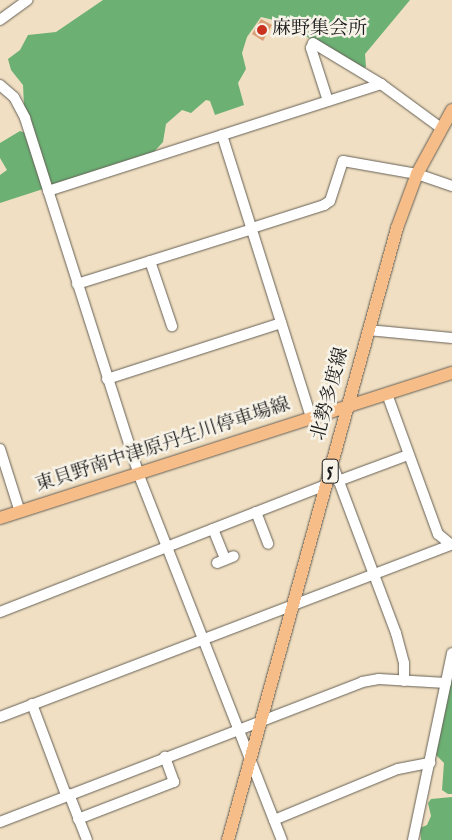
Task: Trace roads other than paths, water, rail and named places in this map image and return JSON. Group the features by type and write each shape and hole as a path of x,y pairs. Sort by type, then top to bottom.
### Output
{"main road":[{"name":"北勢多度線","path":"227,840 293,602 332,483 332,463 397,228 418,174 452,110"},
{"name":"東貝野南中津原丹生川停車場線","path":"0,518 452,373"}],"street":[{"path":"0,20 28,0"},
{"path":"328,101 311,48 313,43 381,84 441,128"},
{"path":"48,191 381,84"},
{"path":"0,86 20,105 138,474 282,840"},
{"path":"222,135 311,418"},
{"path":"77,284 324,206 330,200 343,161 418,174 452,186"},
{"path":"150,261 172,326"},
{"path":"107,378 282,323"},
{"path":"368,330 452,338"},
{"path":"386,394 438,534 450,544"},
{"path":"0,449 20,512"},
{"path":"0,612 408,455"},
{"path":"332,483 373,572 401,650 404,681"},
{"path":"256,512 268,544"},
{"path":"213,529 225,560"},
{"path":"0,717 293,602 450,544"},
{"path":"413,840 452,653"},
{"path":"0,822 164,756 362,682 446,683"},
{"path":"32,704 87,840"},
{"path":"78,819 174,782 164,756"},
{"path":"274,820 398,769 430,763"}],"place":[{"name":"麻野集会所","path":"262,30"}]}
